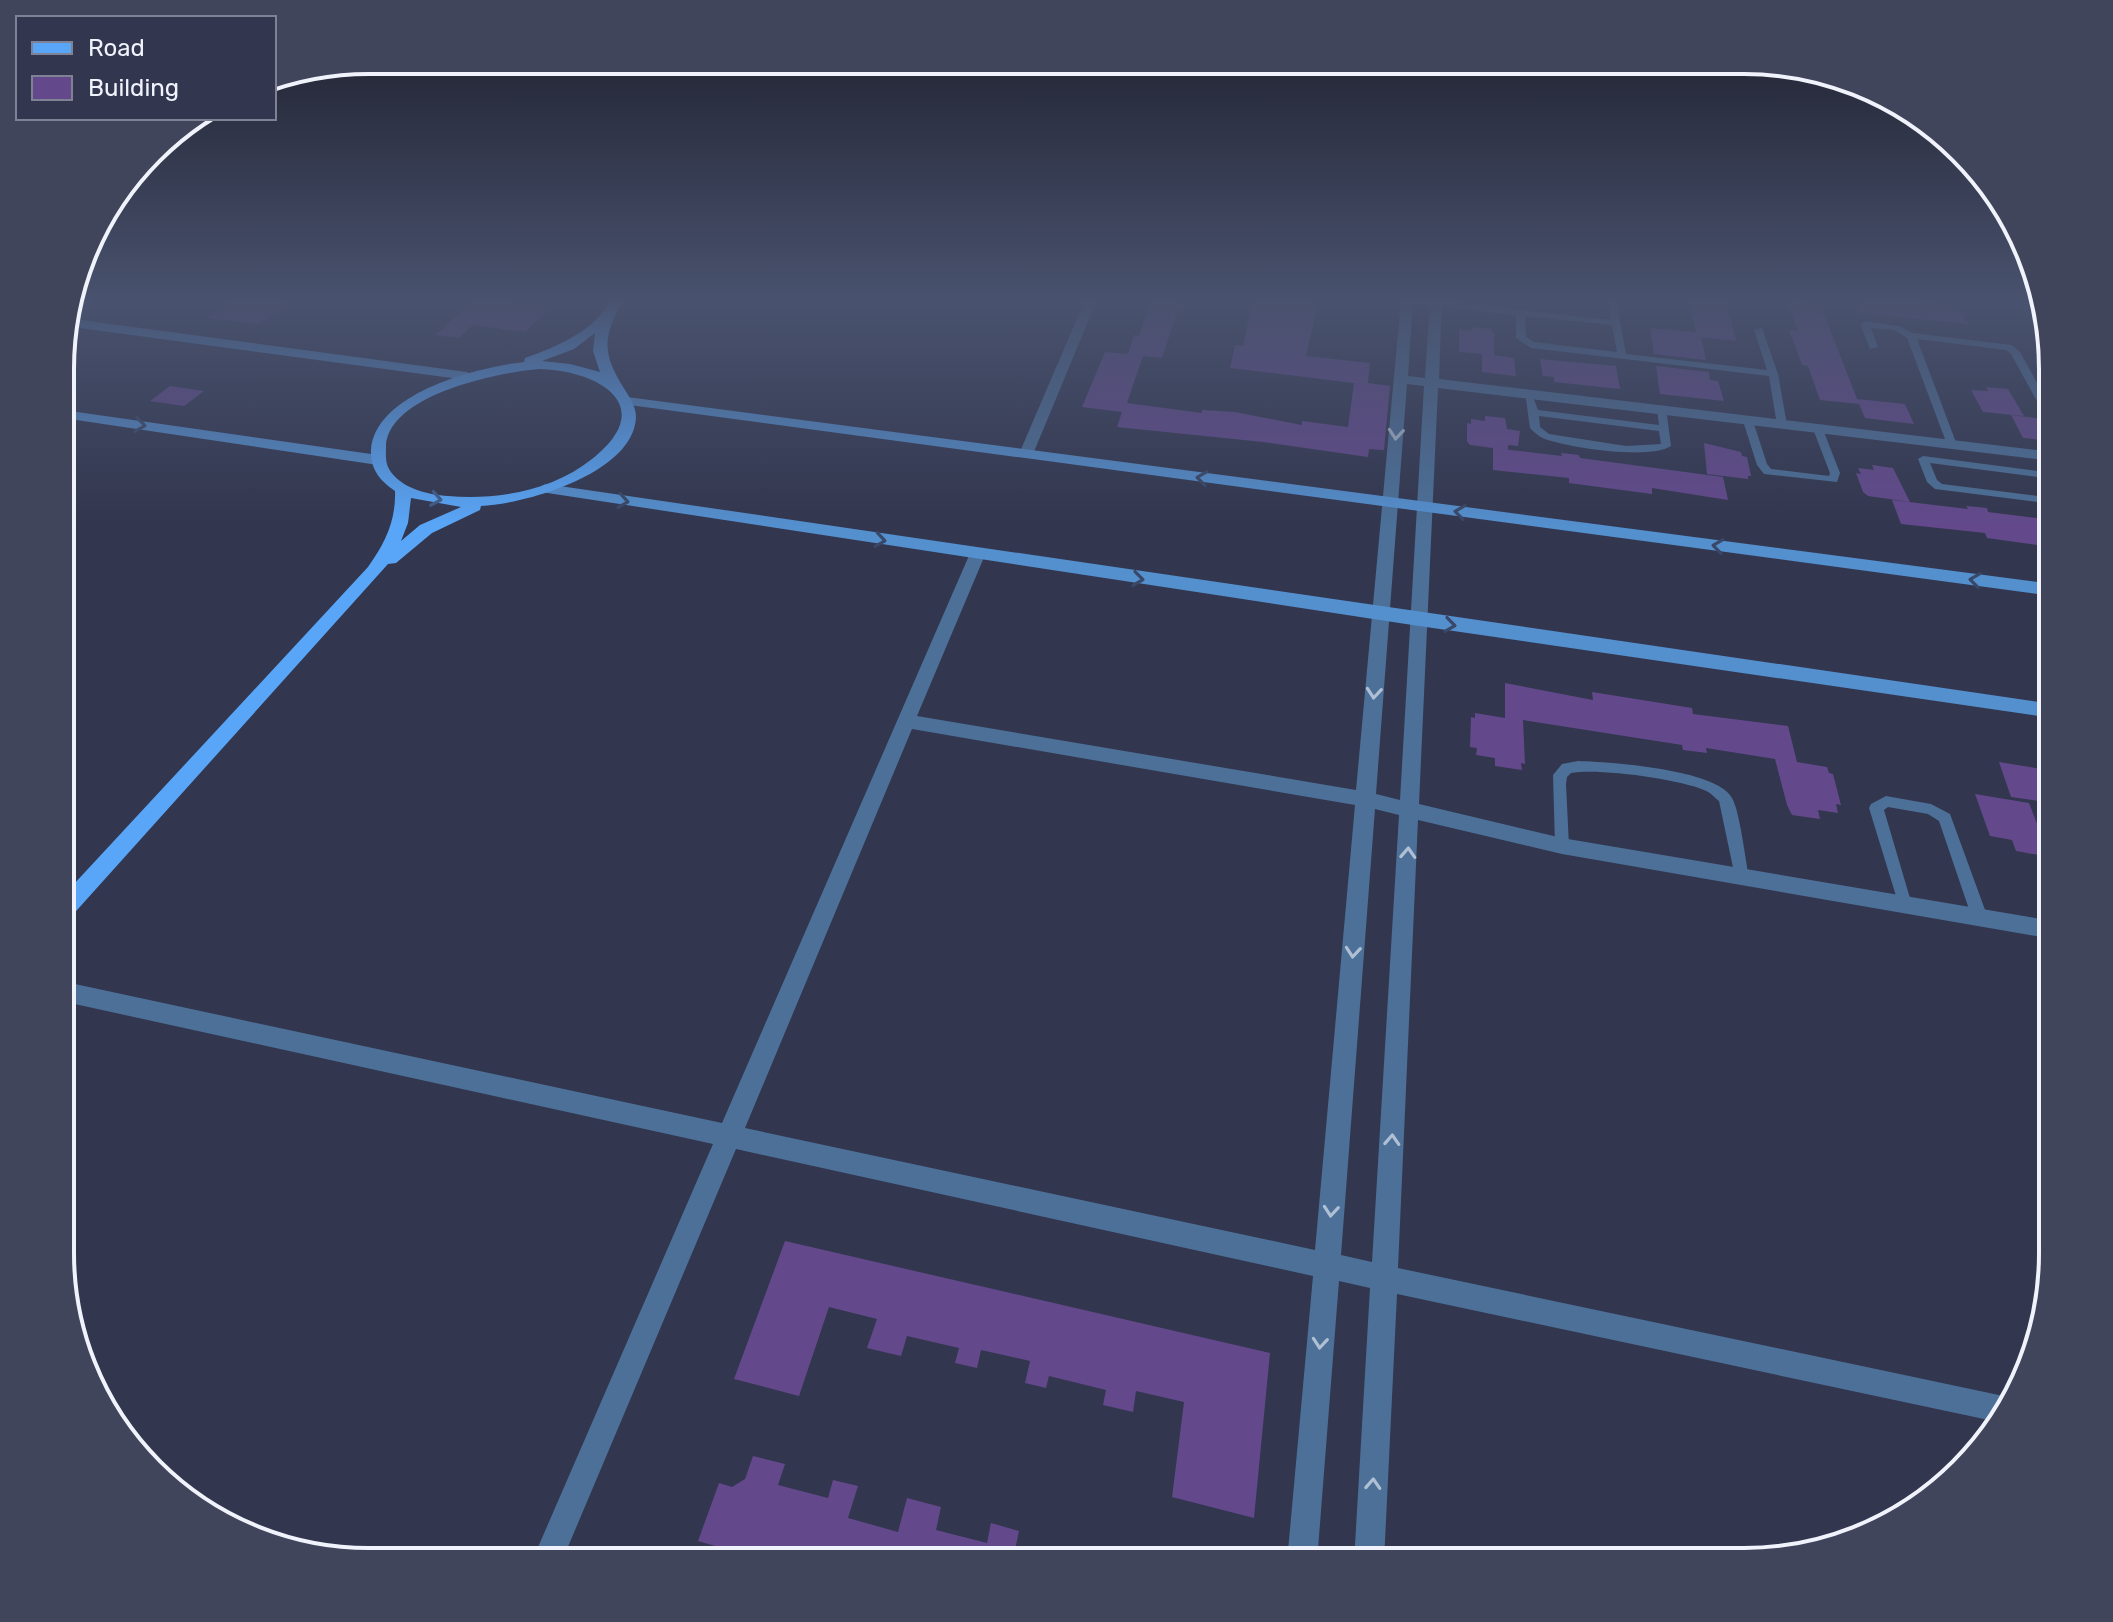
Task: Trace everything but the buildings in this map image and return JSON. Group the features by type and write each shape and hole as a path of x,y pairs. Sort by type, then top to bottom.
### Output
{"main road":[{"path":"467,376 418,398 400,413 386,428 379,444 378,460 386,476 403,490 439,500 496,501"},
{"path":"598,376 615,385"},
{"path":"74,899 374,571 442,520 496,501 546,489 574,477 614,448 625,432 630,416 627,401 608,376"},
{"path":"627,401 2039,588"},
{"path":"74,416 378,460"},
{"path":"546,489 1381,615 2039,709"},
{"path":"374,571 400,529 404,515 403,490"}],"street":[{"path":"1026,454 1059,376"},
{"path":"1303,1548 1401,376"},
{"path":"1370,1548 1432,376"},
{"path":"1401,379 2039,455"},
{"path":"553,1548 977,555"},
{"path":"906,721 1365,799 1562,846 2039,928"},
{"path":"74,994 1384,1278 1996,1407"}],"lane":[{"path":"1773,376 1782,425"},
{"path":"1926,376 1952,445"},
{"path":"2028,376 2039,396"},
{"path":"1528,394 1535,428 1539,432 1584,442 1661,449 1666,446 1662,410"},
{"path":"1534,412 1665,429"},
{"path":"1748,421 1762,465 1768,472 1826,482 1835,477 1818,429"},
{"path":"1908,440 1923,459 1932,482 1939,487 2039,499"},
{"path":"1923,459 2039,474"},
{"path":"1562,846 1559,784 1560,775 1567,768 1591,766 1694,782 1718,791 1726,800 1742,877"},
{"path":"1905,905 1876,808 1886,801 1931,809 1945,818 1980,918"}]}
